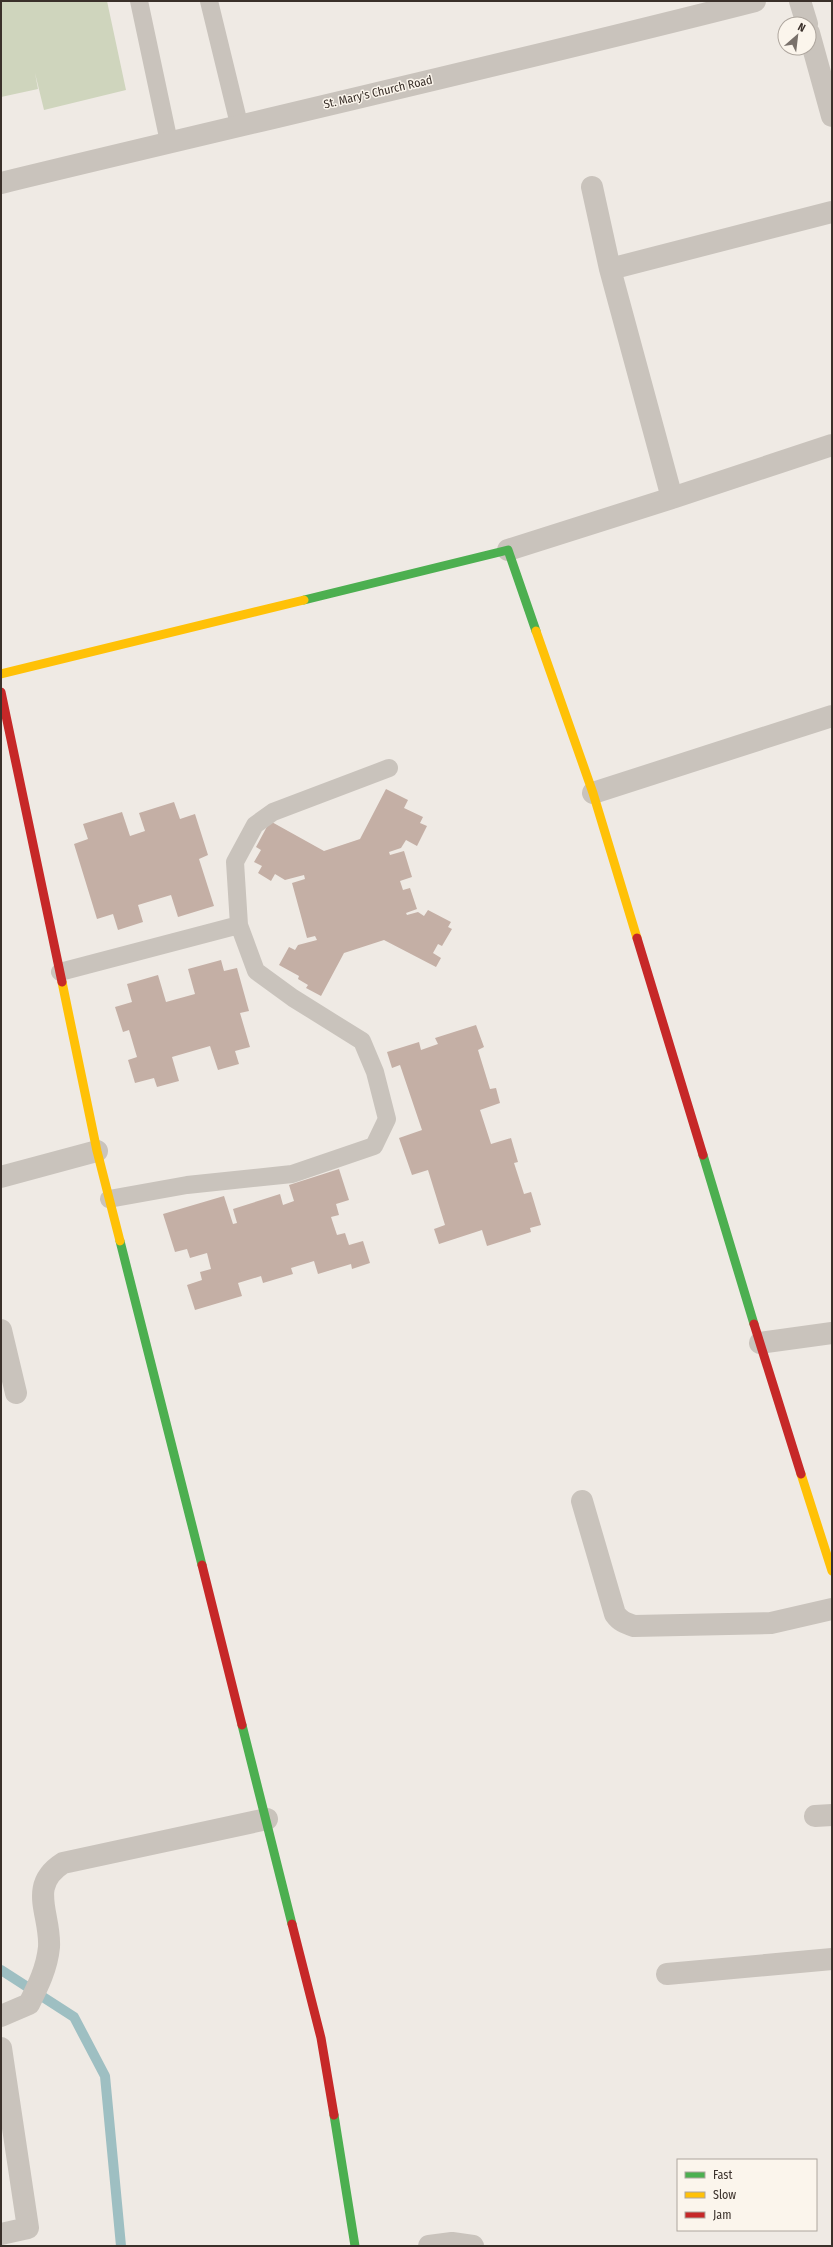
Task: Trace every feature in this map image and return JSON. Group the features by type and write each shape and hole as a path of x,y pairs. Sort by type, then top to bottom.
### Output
{"street":[{"name":"St. Mary's Church Road","path":"1,183 239,124 547,54 755,1"},
{"path":"800,1 804,16"},
{"path":"815,56 832,116"},
{"path":"592,187 610,269 672,498"},
{"path":"610,269 832,212"},
{"path":"1,674 508,550 832,445"},
{"path":"508,550 593,792 760,1343 832,1571"},
{"path":"1,692 97,1151 267,1819 321,2038 355,2246"},
{"path":"593,792 832,716"},
{"path":"1,1176 97,1151"},
{"path":"1,1330 16,1393"},
{"path":"760,1343 832,1333"},
{"path":"582,1501 615,1614 626,1624 634,1626 772,1623 832,1609"},
{"path":"1,2016 30,2004 44,1973 49,1936 42,1893 44,1883 55,1868 63,1863 267,1819"},
{"path":"666,1974 832,1959"},
{"path":"1,2048 28,2228 1,2234"},
{"path":"429,2246 452,2244 473,2246"}],"lane":[{"path":"139,1 169,142"},
{"path":"209,1 239,124"},
{"path":"109,1199 187,1185 292,1174 374,1146 387,1119 376,1072 362,1041 294,998 256,971 239,925 235,862 255,825 273,812 389,768"},
{"path":"60,972 239,925"}],"green space":[{"path":"1,1 107,1 126,90 44,110 35,73 38,89 1,97"}],"building":[{"path":"386,789 408,800 404,808 423,817 420,823 427,826 417,846 406,840 401,848 389,852 390,855 404,851 412,877 400,881 403,890 410,888 417,909 406,913 407,915 418,912 424,916 428,910 451,922 448,927 452,929 442,946 438,944 433,953 441,958 436,967 384,940 344,953 321,996 306,988 308,985 298,979 299,976 279,965 289,947 295,950 298,945 317,940 315,936 307,938 292,883 305,879 304,875 285,880 275,874 271,881 258,873 262,866 254,862 261,850 256,847 270,821 324,851 360,839"},
{"path":"174,802 180,819 195,814 208,855 199,859 214,906 178,917 171,895 138,905 143,922 118,930 113,914 97,919 74,844 88,839 83,824 122,812 130,836 145,831 139,813"},
{"path":"221,960 224,971 237,968 249,1011 240,1013 250,1047 235,1051 239,1064 218,1070 210,1046 172,1057 179,1081 157,1087 154,1078 135,1083 128,1060 137,1057 129,1030 123,1032 115,1007 132,1002 127,984 158,975 166,1002 195,994 188,969"},
{"path":"476,1025 484,1047 478,1050 490,1089 496,1088 500,1103 480,1110 491,1144 511,1138 518,1162 514,1163 524,1194 531,1192 541,1225 530,1228 531,1232 487,1246 482,1230 439,1244 434,1229 445,1225 428,1170 412,1175 399,1138 422,1130 400,1065 392,1068 387,1052 419,1042 421,1050 438,1044 435,1038"},
{"path":"339,1169 349,1200 336,1204 339,1215 331,1217 337,1235 345,1233 349,1245 363,1241 370,1263 352,1269 351,1264 318,1274 314,1261 291,1268 293,1274 263,1283 261,1276 238,1283 242,1296 195,1310 187,1285 202,1280 200,1272 211,1269 207,1253 190,1258 187,1249 175,1252 163,1214 224,1196 233,1224 237,1223 233,1209 280,1194 283,1205 294,1201 289,1185"}],"waterway":[{"path":"1,1970 74,2017 105,2076 121,2246"}],"traffic: fast":[{"path":"304,600 508,550 536,631"},
{"path":"703,1155 754,1324"},
{"path":"120,1241 202,1565"},
{"path":"242,1725 292,1924"},
{"path":"334,2115 355,2246"}],"traffic: slow":[{"path":"1,674 304,600"},
{"path":"536,631 593,793 637,938"},
{"path":"62,982 97,1151 120,1241"},
{"path":"801,1474 832,1571"}],"traffic: jam":[{"path":"1,692 62,982"},
{"path":"637,938 703,1155"},
{"path":"754,1324 801,1474"},
{"path":"202,1565 242,1725"},
{"path":"292,1924 321,2038 334,2115"}]}
